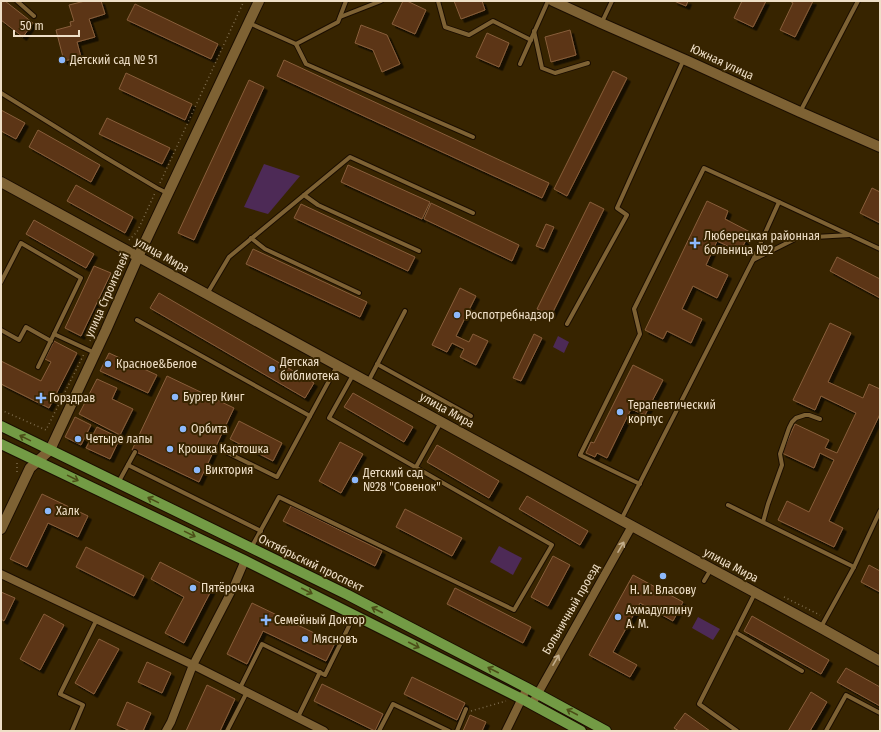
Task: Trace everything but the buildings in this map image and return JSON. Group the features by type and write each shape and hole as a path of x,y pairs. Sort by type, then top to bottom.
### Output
{"main road":[{"name":"Октябрьский проспект","path":"1,426 348,595 527,688 606,731"},
{"path":"1,444 244,560 532,704 581,731"}],"street":[{"name":"улица Строителей","path":"1,529 30,468 50,450 138,258 259,1"},
{"name":"Южная улица","path":"553,1 601,24 684,59 800,112 879,144"},
{"name":"улица Мира","path":"1,182 880,661"},
{"name":"Больничный проезд","path":"532,704 632,526"},
{"path":"166,731 171,722 193,665 234,586 244,560"},
{"path":"1,574 193,665 324,731"},
{"path":"506,731 527,688"}],"lane":[{"path":"17,1 34,16"},
{"path":"296,44 338,22 346,1"},
{"path":"340,17 381,1"},
{"path":"438,1 445,26 469,35 493,21 530,40"},
{"path":"520,64 548,1"},
{"path":"601,24 612,1"},
{"path":"800,112 858,1"},
{"path":"249,23 296,44 306,64 473,137"},
{"path":"534,31 542,68 555,73 588,63"},
{"path":"568,324 627,215 617,208 684,59"},
{"path":"1,93 103,156 157,188 169,193"},
{"path":"207,295 229,257 350,156 473,212"},
{"path":"640,484 580,455 640,334 634,310 704,168 880,249"},
{"path":"304,195 318,205 419,252"},
{"path":"621,520 753,260 779,202"},
{"path":"753,260 797,238 850,235"},
{"path":"251,238 265,249 359,293"},
{"path":"1,282 21,243 81,278 38,368"},
{"path":"368,382 404,311"},
{"path":"137,320 310,416"},
{"path":"1,330 19,340 26,327 51,341"},
{"path":"54,334 95,353"},
{"path":"377,364 471,416"},
{"path":"226,452 277,477 337,366"},
{"path":"251,548 279,497 514,610 552,545 329,418 353,374"},
{"path":"764,522 768,504 782,465 780,454 792,422 796,418 805,415 820,419"},
{"path":"416,467 441,422"},
{"path":"118,483 135,452"},
{"path":"128,466 261,531"},
{"path":"728,505 854,567"},
{"path":"821,628 854,567 880,511"},
{"path":"704,581 711,569"},
{"path":"736,731 699,704 756,593"},
{"path":"227,731 262,644 325,675 354,615"},
{"path":"72,731 83,705 60,694 97,619"},
{"path":"735,632 802,671"},
{"path":"298,717 320,672"},
{"path":"826,731 846,695 880,713"},
{"path":"379,731 393,704 449,731"},
{"path":"457,731 465,711"}],"path":[{"path":"128,242 137,232 244,1"},
{"path":"1,410 32,424"},
{"path":"465,711 510,700"}],"shaded area":[{"path":"264,164 300,176 268,214 244,207"},
{"path":"558,336 569,342 564,353 553,347"},
{"path":"499,546 522,558 513,575 490,562"},
{"path":"698,617 720,629 713,640 692,628"}],"place":[{"name":"Детский сад № 51","path":"62,60"},
{"name":"Люберецкая районная больница №2","path":"695,243"},
{"name":"Роспотребнадзор","path":"457,315"},
{"name":"Красное&Белое","path":"108,364"},
{"name":"Детская библиотека","path":"272,369"},
{"name":"Бургер Кинг","path":"175,397"},
{"name":"Горздрав","path":"41,398"},
{"name":"Терапевтический корпус","path":"620,412"},
{"name":"Орбита","path":"183,429"},
{"name":"Четыре лапы","path":"78,439"},
{"name":"Крошка Картошка","path":"170,449"},
{"name":"Виктория","path":"197,470"},
{"name":"Детский сад №28 \"Совенок\"","path":"355,480"},
{"name":"Халк","path":"48,511"},
{"name":"Н. И. Власову","path":"663,576"},
{"name":"Пятёрочка","path":"193,588"},
{"name":"Ахмадуллину А. М.","path":"618,617"},
{"name":"Семейный Доктор","path":"266,620"},
{"name":"Мясновъ","path":"305,639"}]}
